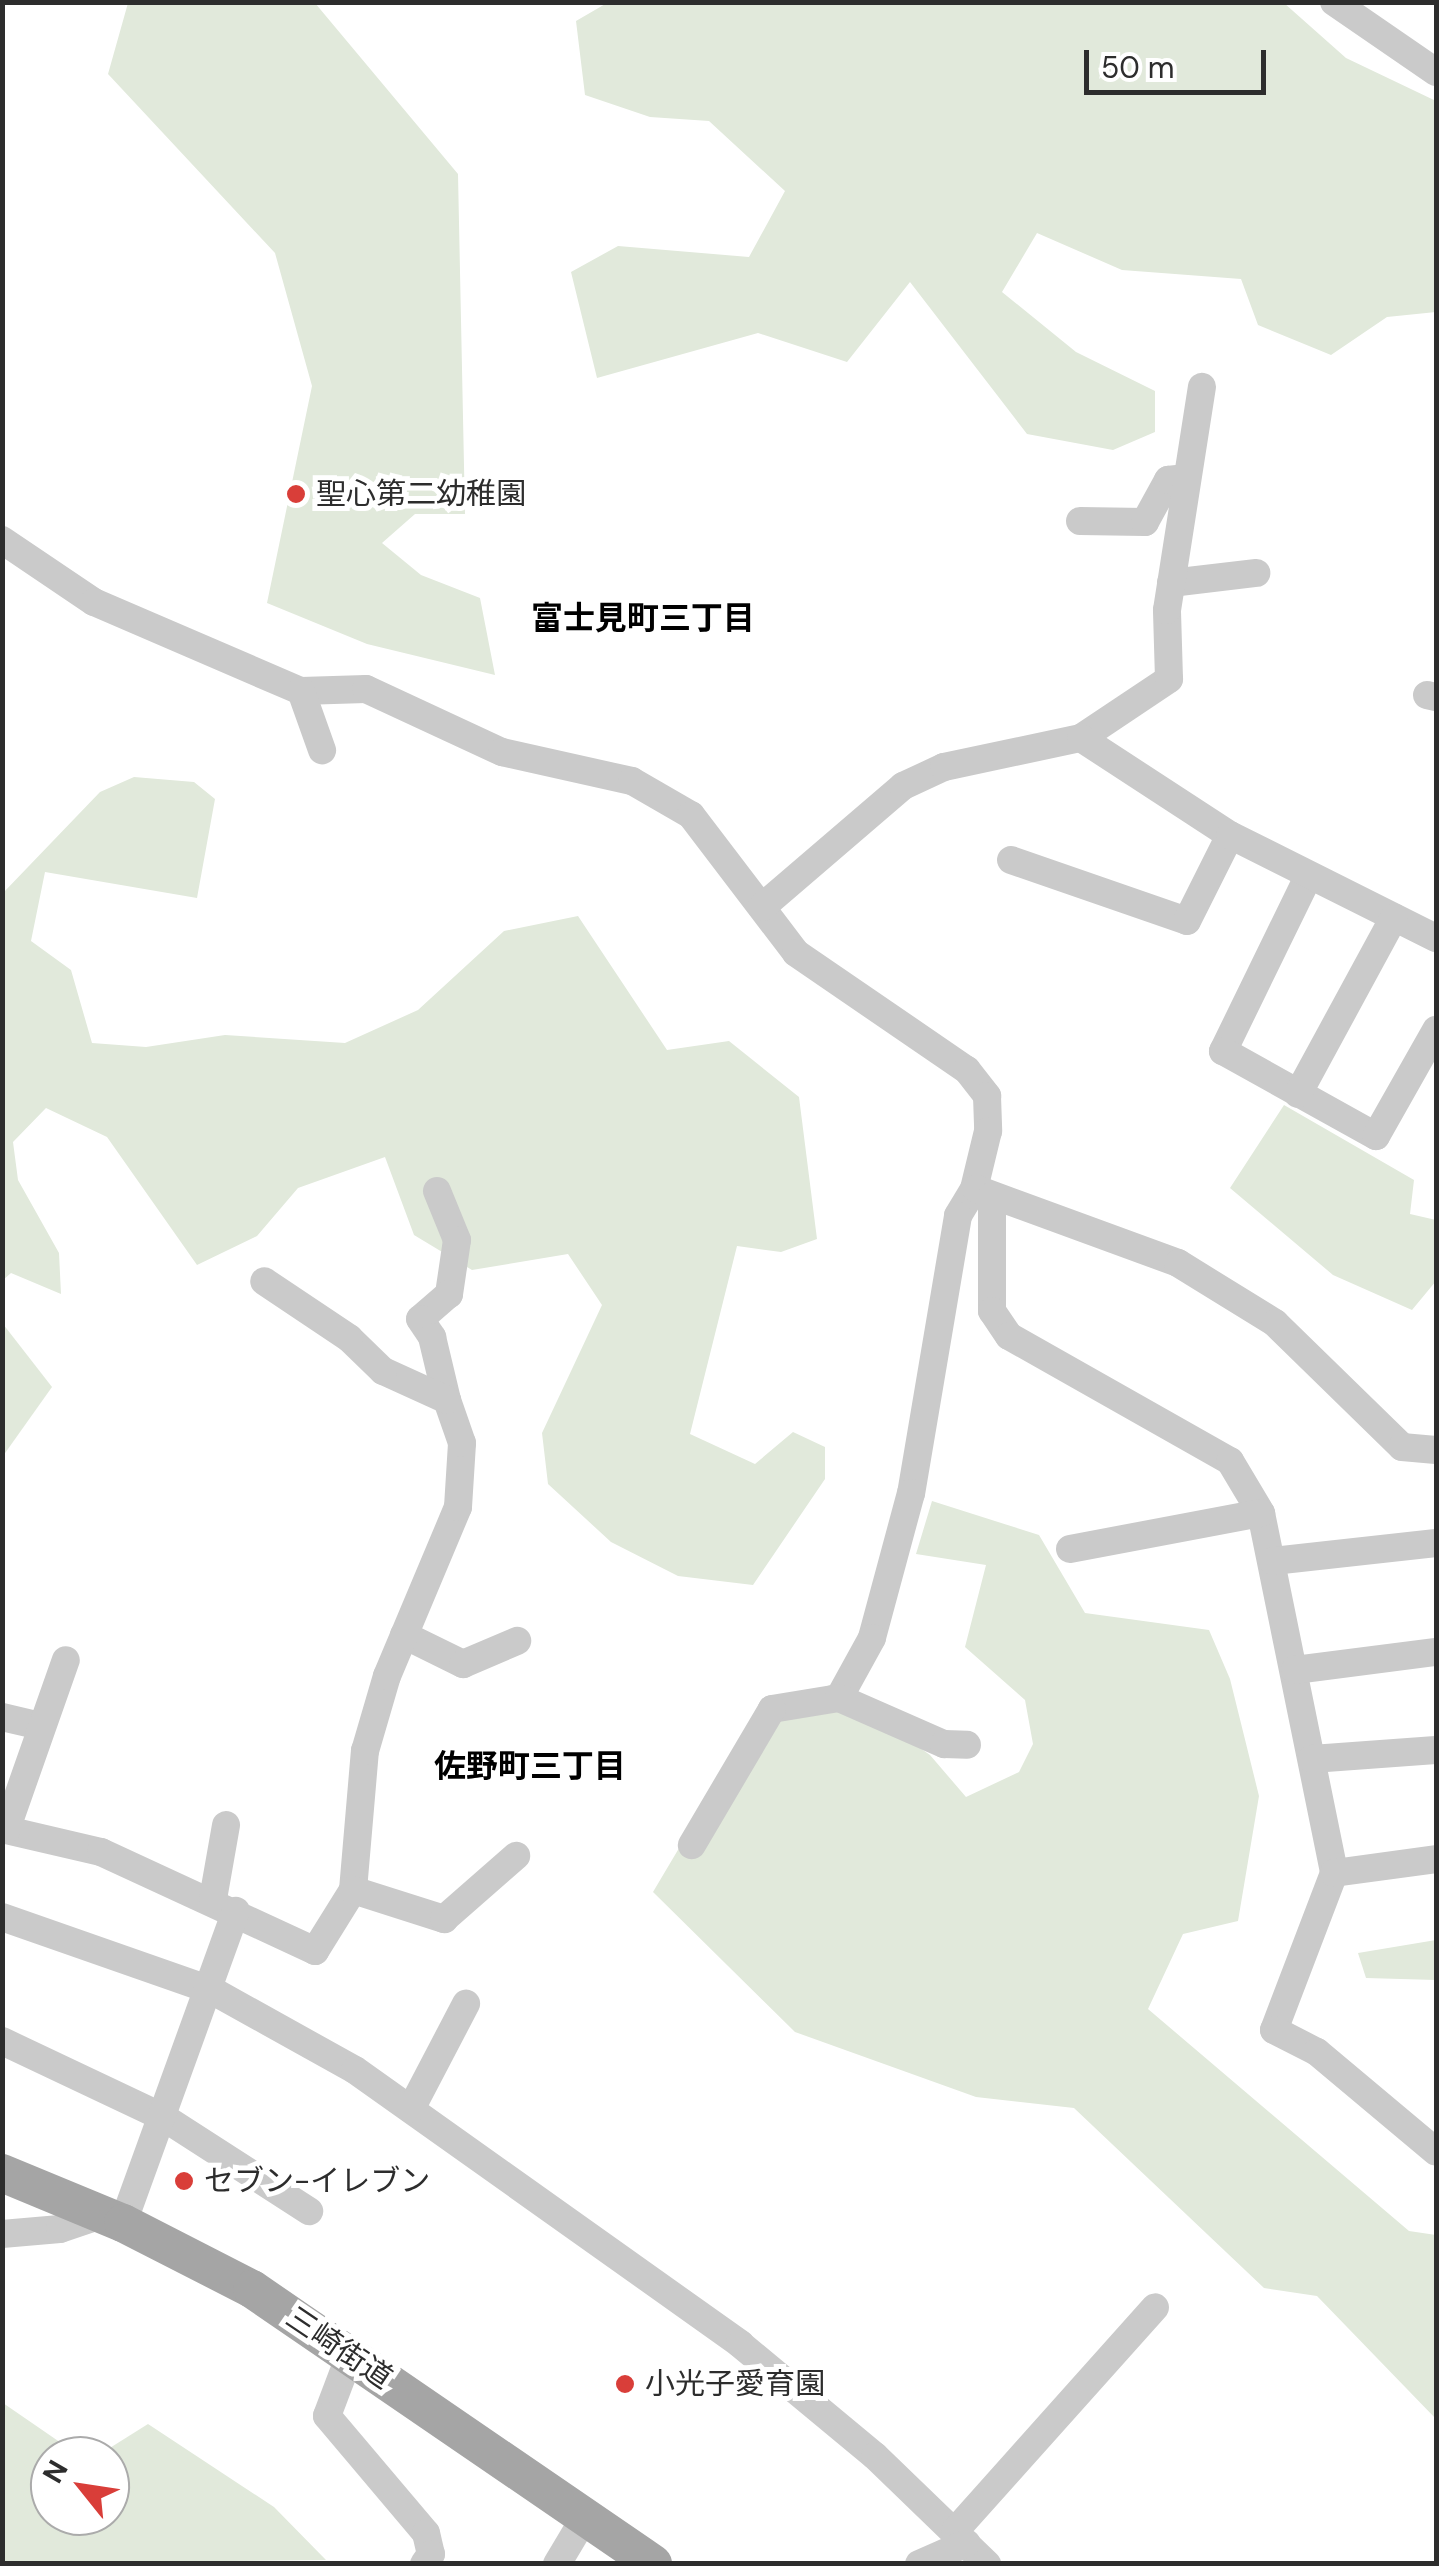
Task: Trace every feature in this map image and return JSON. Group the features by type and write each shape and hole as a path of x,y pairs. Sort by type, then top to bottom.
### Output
{"main road":[{"name":"三崎街道","path":"2,2173 113,2218 252,2289 653,2564"}],"street":[{"path":"1334,2 1436,72"},
{"path":"762,907 903,786 944,767 1081,738 1170,679 1171,583 1184,478 1202,388"},
{"path":"1080,521 1145,522 1168,480 1184,478"},
{"path":"2,540 94,602 301,691 366,689 502,752 632,781 691,814 796,953 967,1070 987,1096 983,1192 992,1311 1009,1336 1230,1461 1261,1513 1334,1873 1274,2030 1317,2052 1436,2152"},
{"path":"1171,583 1256,573"},
{"path":"301,691 322,750"},
{"path":"1081,738 1230,834 1308,877 1436,938"},
{"path":"1012,860 1187,921 1230,834"},
{"path":"1308,877 1223,1050 1376,1136 1436,1030"},
{"path":"1298,1094 1394,917"},
{"path":"66,1660 4,1829 102,1852 225,1905 315,1951 353,1890 366,1751 404,1635 458,1508 462,1443 432,1337 420,1319 449,1294 457,1240 436,1191"},
{"path":"983,1192 1178,1263 1275,1324 1402,1447 1436,1450"},
{"path":"839,1698 872,1638 912,1493 958,1216 983,1192"},
{"path":"264,1281 349,1338 383,1370 447,1400"},
{"path":"1070,1549 1261,1513"},
{"path":"1273,1561 1436,1544"},
{"path":"404,1635 463,1664 517,1641"},
{"path":"1294,1670 1436,1652"},
{"path":"692,1846 772,1708 839,1698 944,1744 967,1745"},
{"path":"2,1717 40,1726"},
{"path":"1312,1759 1436,1750"},
{"path":"2,2234 60,2229 113,2218 164,2117 213,1991 225,1905 226,1825"},
{"path":"353,1890 444,1919 516,1856"},
{"path":"1334,1873 1436,1859"},
{"path":"2,1916 213,1991 411,2109 740,2344 970,2546"},
{"path":"411,2109 466,2004"},
{"path":"2,2041 164,2117 309,2211"},
{"path":"919,2564 970,2546 1155,2307"},
{"path":"350,2355 327,2416 426,2533 432,2554 424,2564"},
{"path":"557,2564 585,2517"}],"shaded area":[{"path":"128,3 315,3 458,174 465,514 415,514 382,543 421,575 480,598 495,675 367,644 267,603 312,386 275,253 108,74"},
{"path":"607,3 1284,3 1346,58 1436,101 1436,312 1387,317 1331,355 1258,325 1241,279 1122,270 1037,233 1002,292 1076,352 1155,391 1155,432 1113,450 1027,434 910,282 847,362 758,333 597,378 571,272 618,246 749,257 785,191 709,121 650,117 585,95 576,21"},
{"path":"134,777 194,782 215,799 197,898 45,872 31,941 71,970 92,1043 146,1047 225,1035 345,1043 418,1010 504,931 578,916 667,1050 729,1041 799,1097 817,1239 781,1252 737,1246 690,1434 755,1464 793,1432 825,1447 825,1479 753,1585 678,1576 611,1542 548,1484 542,1433 602,1305 568,1254 472,1270 414,1235 385,1157 298,1188 257,1236 197,1265 107,1137 46,1108 13,1142 18,1180 59,1253 61,1294 11,1273 3,1280 3,893 100,792"},
{"path":"1284,1105 1414,1180 1410,1214 1436,1220 1436,1281 1412,1310 1333,1275 1230,1188"},
{"path":"3,1324 52,1387 2,1456"},
{"path":"932,1501 1039,1535 1085,1613 1209,1630 1230,1679 1259,1796 1238,1921 1183,1934 1148,2009 1409,2231 1436,2235 1436,2419 1317,2296 1264,2288 1074,2108 976,2097 795,2032 653,1892 761,1710 830,1685 930,1755 966,1797 1019,1772 1033,1744 1025,1700 965,1647 986,1565 916,1554"},
{"path":"1436,1940 1436,1980 1366,1978 1358,1953"},
{"path":"3,2403 51,2436 30,2436 30,2536 130,2536 129,2436 148,2424 274,2507 326,2560 3,2563"}],"place":[{"name":"聖心第二幼稚園","path":"296,494"},
{"name":"セブン-イレブン","path":"184,2181"},
{"name":"小光子愛育園","path":"625,2384"}],"district":[{"name":"富士見町三丁目","path":"643,618"},
{"name":"佐野町三丁目","path":"530,1766"}]}
